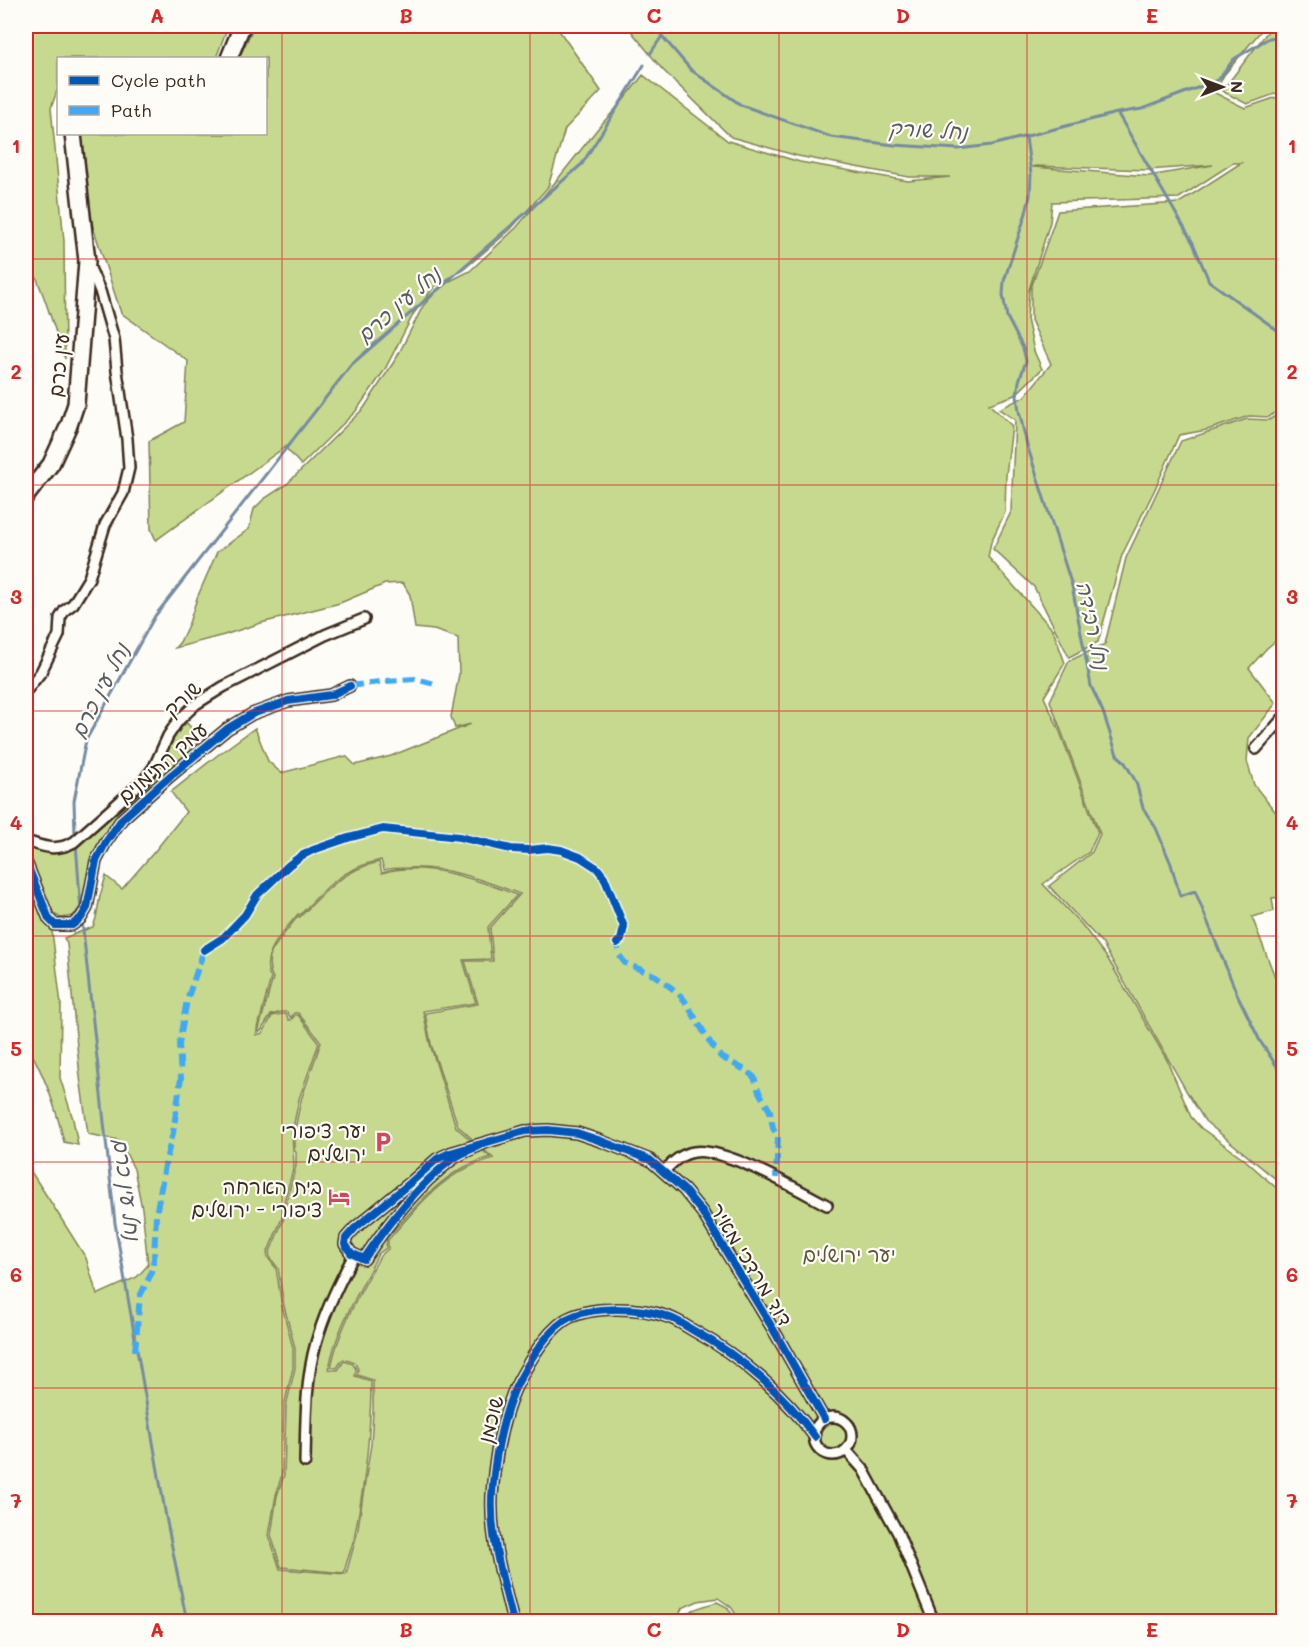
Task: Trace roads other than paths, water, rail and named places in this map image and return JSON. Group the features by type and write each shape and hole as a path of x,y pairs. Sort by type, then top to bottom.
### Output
{"main road":[{"path":"229,57 242,26"},
{"name":"עין כרם","path":"26,496 51,464 69,426 76,404 87,261 73,135"}],"street":[{"path":"26,691 41,672 59,635 60,618 73,604 89,578 105,525 123,493 129,468 114,339 100,291 87,261"},
{"name":"שורק","path":"26,841 51,848 63,848 74,842 144,780 178,721 196,704 223,687 325,635 364,619"},
{"name":"עמק התימנים","path":"26,862 49,919 55,925 72,925 81,918 87,908 96,861 106,842 122,819 170,776 227,729 252,714 288,700 331,695 350,687"},
{"path":"1256,749 1284,717"},
{"name":"דוד מרדכי מאיר","path":"487,1142 451,1160 411,1197 364,1258 354,1255 345,1244 346,1238 355,1228 438,1159 450,1153 487,1142 525,1131 548,1130 577,1133 629,1150 650,1160 664,1171 702,1212 824,1419"},
{"path":"664,1171 679,1156 696,1151 724,1155 827,1204"},
{"path":"304,1462 308,1390 315,1344 334,1292 354,1255"},
{"name":"שוכמן","path":"513,1622 496,1556 492,1497 496,1461 513,1394 525,1369 544,1339 565,1320 603,1310 628,1308 668,1317 711,1340 750,1369 815,1437"},
{"path":"836,1417 850,1427 852,1439 846,1450 841,1453 829,1454 819,1448 815,1437 817,1426 824,1419 836,1417"},
{"path":"846,1450 863,1469 898,1533 934,1622"}],"waterway":[{"name":"נחל שורק","path":"655,26 691,70 741,105 831,137 894,145 958,149 992,145 1117,113 1142,109 1218,80 1234,59 1269,38 1284,36"},
{"path":"650,54 662,36"},
{"name":"נחל עין כרם","path":"75,836 74,801 86,740 155,616 352,364 582,164 644,65"},
{"path":"1118,114 1193,243 1209,281 1284,335"},
{"name":"נחל רבידה","path":"1026,137 1031,174 1030,196 1004,281 1003,295 1007,317 1023,348 1026,361 1019,381 1017,396 1019,411 1027,445 1072,586 1091,686 1103,712 1117,755 1124,761 1136,782 1143,808 1156,828 1171,864 1180,896 1195,891 1237,994 1260,1041 1284,1077"},
{"name":"נחל עין כרם","path":"76,843 81,911"},
{"name":"נחל עין כרם","path":"82,921 115,1223 166,1517 187,1622"}],"place":[{"name":"יער ציפורי ירושלים","path":"383,1142"},
{"name":"בית הארחה ציפורי - ירושלים","path":"339,1197"}],"park label":[{"name":"יער ירושלים","path":"849,1254"}]}
